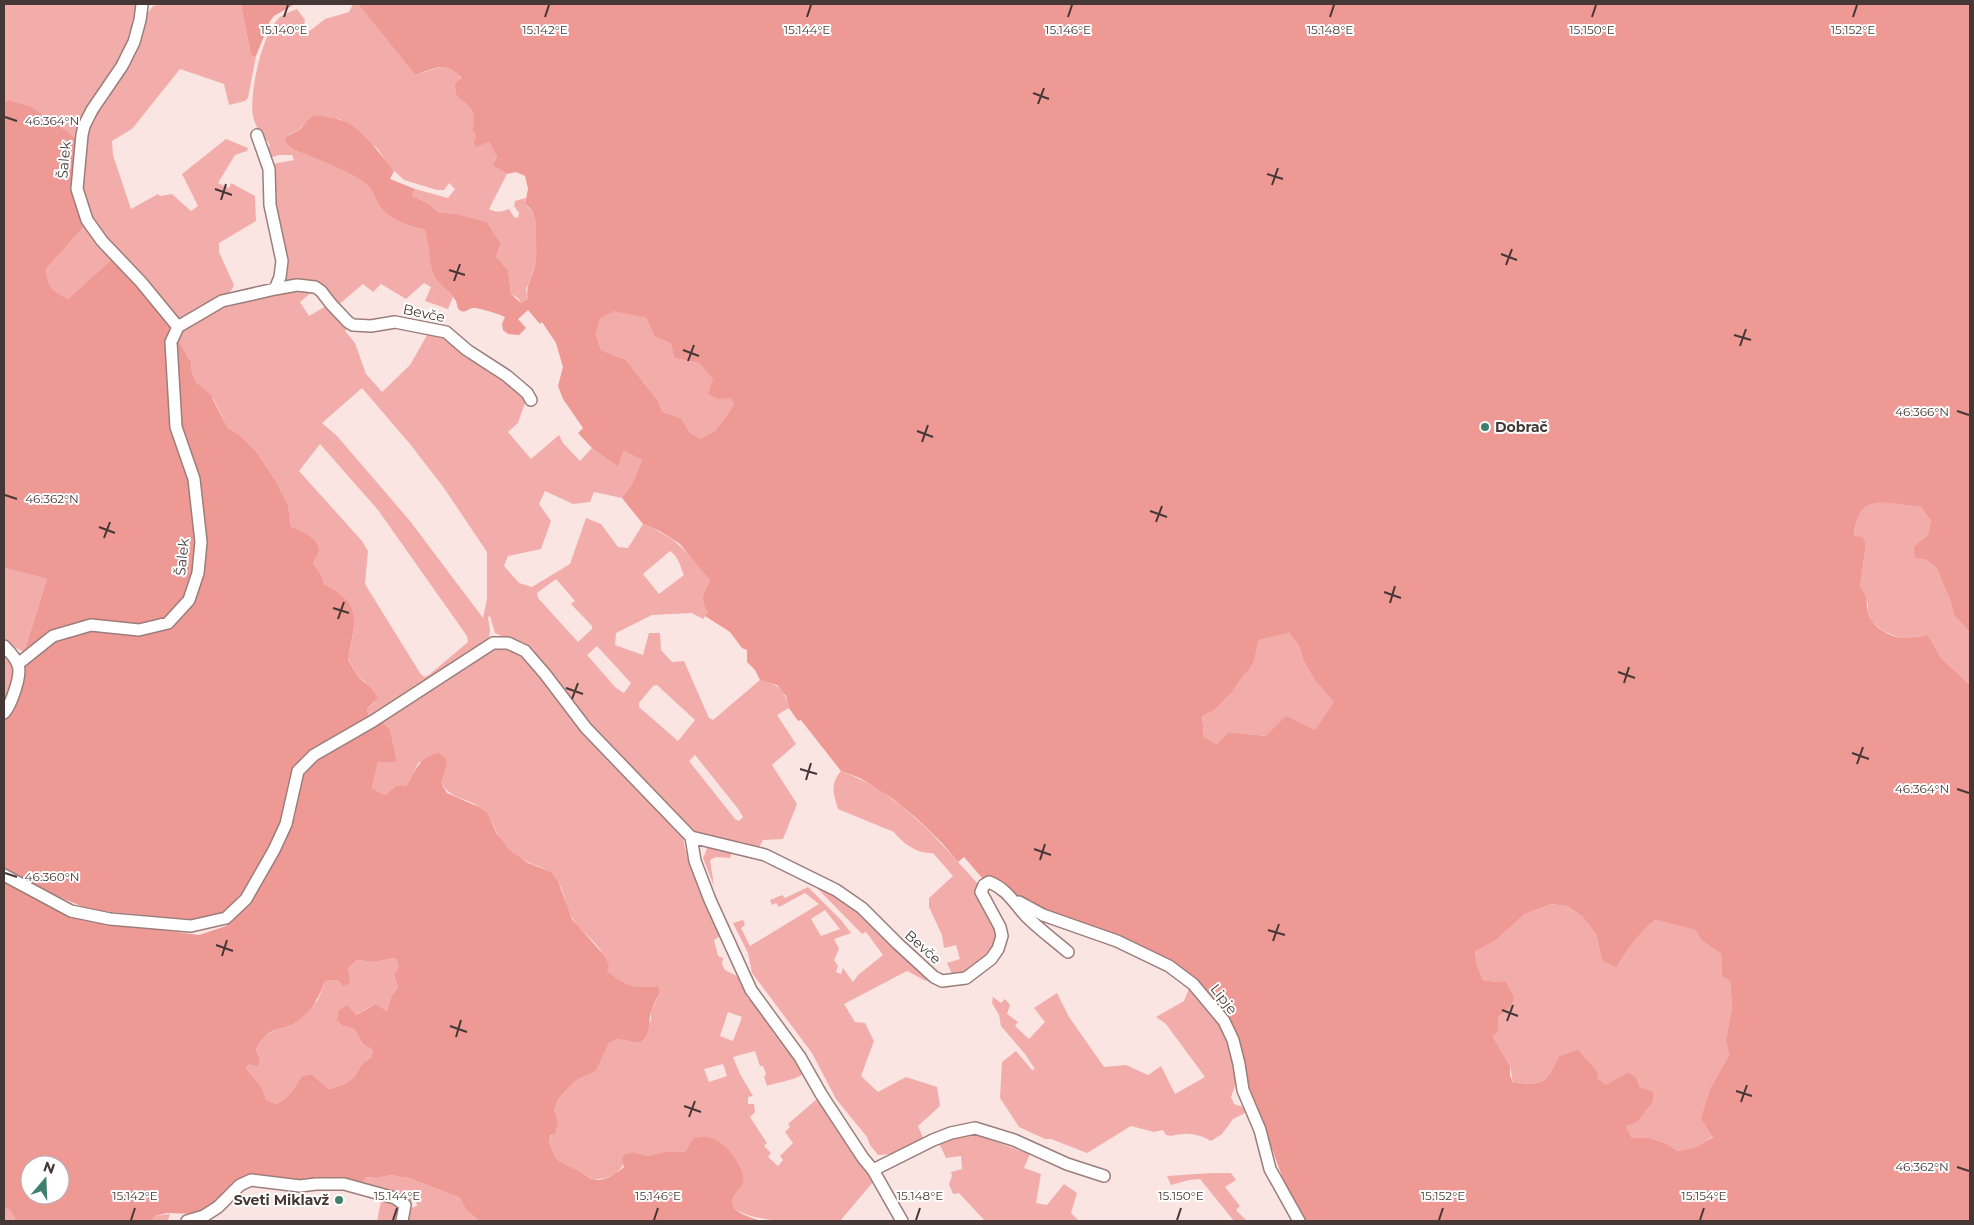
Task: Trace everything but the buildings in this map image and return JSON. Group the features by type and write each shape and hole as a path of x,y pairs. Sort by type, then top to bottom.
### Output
{"street":[{"name":"Šalek","path":"18,664 52,636 91,625 139,630 168,623 189,600 198,573 201,542 194,479 176,427 171,342 178,327 141,282 102,241 87,220 77,188 84,126 92,110 122,66 134,42 142,5"},
{"path":"178,327 222,301 275,289 280,277 282,261 270,205 269,170 257,135"},
{"name":"Bevče","path":"275,289 297,285 316,287 322,291 331,304 353,325 371,326 396,322 446,332 467,350 520,387 531,400"},
{"path":"4,875 70,911 110,919 191,926 226,918 246,899 274,850 286,824 298,771 314,755 373,721 493,643 508,643 525,651 586,728 691,837 695,861 710,900 751,990 800,1057 821,1094 863,1158 874,1170 902,1221"},
{"path":"4,646 18,664 19,671 16,686 4,713"},
{"name":"Bevče","path":"691,837 765,855 836,890 862,908 897,944 934,977 942,981 966,978 991,959 998,949 1002,936 992,911 981,892 984,885 989,882 1012,896 1026,915 1068,952"},
{"name":"Lipje","path":"1012,896 1043,915 1117,941 1169,966 1193,984 1224,1021 1233,1040 1243,1090 1257,1122 1270,1169 1299,1221"},
{"path":"874,1170 933,1140 951,1133 974,1128 1014,1140 1067,1164 1104,1176"},
{"path":"187,1221 204,1216 218,1207 240,1185 251,1180 300,1186 344,1184 395,1198 405,1205 402,1221"}],"shaded area":[{"path":"4,4 136,4 138,12 132,40 79,140 8,100 4,103"},
{"path":"164,4 241,4 251,53 252,56 256,56 248,98 245,101 229,105 224,84 180,69 132,129 112,141 113,155 131,209 158,194 160,196 172,194 191,211 198,206 182,174 226,139 248,148 247,151 235,155 218,183 229,188 231,183 255,196 256,221 219,243 219,252 234,285 219,300 182,319 172,315 118,258 85,209 81,176 90,118 144,18 153,6"},
{"path":"241,4 295,4 274,16 270,21 256,56 252,56 251,53"},
{"path":"353,4 358,4 415,75 447,67 453,68 457,72 466,104 473,109 475,118 472,130 476,137 476,146 489,142 497,157 492,165 507,174 489,209 499,212 509,209 514,217 518,218 519,213 514,206 515,201 526,198 525,204 536,216 537,252 535,266 526,290 528,299 521,303 518,298 511,294 508,270 496,257 501,244 487,222 458,214 438,212 429,204 412,196 415,189 448,198 455,189 449,183 444,190 437,190 404,180 388,165 378,149 340,119 319,116 311,118 298,130 288,135 295,150 342,170 360,180 373,192 379,205 388,215 400,222 425,230 429,239 434,275 453,297 448,309 425,301 431,287 424,283 406,299 381,284 373,292 363,284 337,306 323,288 281,286 272,164 294,160 292,155 279,155 269,158 266,149 270,146 267,140 263,141 255,123 252,106 258,64 268,36 280,17 297,9 305,20 303,30 307,33 325,19 349,12"},
{"path":"358,4 1970,4 1970,633 1954,615 1950,600 1936,567 1925,559 1915,558 1914,546 1928,535 1931,521 1920,506 1876,503 1868,506 1861,511 1854,536 1862,537 1866,544 1860,587 1866,596 1868,612 1873,622 1893,636 1910,638 1928,635 1941,658 1970,685 1970,1221 1305,1221 1289,1195 1249,1087 1245,1070 1205,991 1071,923 1021,900 1011,889 1000,882 983,879 964,857 958,862 942,843 893,799 860,778 841,771 801,720 798,721 789,708 786,696 777,685 760,680 755,670 747,662 747,650 742,648 730,632 705,616 708,613 703,597 710,581 680,544 660,531 643,524 622,498 632,484 642,460 624,451 618,467 592,448 578,433 583,428 563,399 558,386 563,367 556,343 542,322 540,324 528,310 518,319 526,328 519,335 508,334 503,330 502,324 505,317 479,309 472,308 464,312 459,310 452,295 434,275 425,230 400,222 388,215 379,205 369,187 360,180 342,170 295,150 287,144 285,139 287,137 299,130 309,119 315,116 338,119 357,129 394,171 390,179 415,189 412,196 429,204 438,212 458,214 487,222 501,244 496,257 508,270 511,294 521,303 528,299 528,286 535,266 536,255 535,219 532,211 525,204 528,189 525,176 516,172 507,174 492,165 497,157 489,142 476,147 474,143 476,137 472,130 474,117 472,109 456,94 455,84 461,78 456,72 440,67 415,75","holes":["614,311 646,318 654,336 671,344 674,358 699,363 713,379 708,394 718,399 730,398 734,405 715,431 701,439 690,433 681,418 662,412 659,402 626,360 601,350 596,334 600,318","1289,633 1299,646 1303,660 1314,679 1334,702 1315,730 1286,716 1266,736 1229,732 1217,744 1204,737 1202,716 1214,710 1232,692 1253,663 1259,640","1551,904 1567,906 1582,916 1596,934 1602,961 1616,968 1633,942 1655,920 1695,930 1701,940 1721,954 1722,977 1730,981 1732,1007 1726,1040 1729,1055 1711,1087 1701,1119 1713,1137 1695,1148 1677,1151 1665,1143 1650,1138 1632,1138 1626,1126 1638,1121 1653,1101 1653,1092 1640,1087 1636,1077 1629,1072 1606,1085 1597,1078 1598,1072 1578,1049 1559,1056 1550,1073 1542,1081 1537,1083 1513,1083 1510,1075 1510,1066 1493,1037 1498,1031 1498,1017 1511,1007 1514,997 1505,981 1483,980 1477,965 1475,951 1496,940 1525,914"]},
{"path":"8,100 31,107 79,140 76,161 87,223 46,269 50,285 68,299 112,259 168,318 175,335 191,362 192,373 197,383 210,394 228,428 241,436 256,451 275,480 288,505 291,527 305,532 316,542 319,551 313,563 322,576 324,584 346,599 354,615 353,634 348,659 358,677 371,688 378,698 367,709 369,718 296,765 287,787 287,809 282,827 243,893 221,916 197,920 91,910 30,885 4,869 4,721 17,698 25,668 24,652 47,579 4,568 4,103"},
{"path":"87,223 112,259 68,299 52,288 48,281 46,269"},
{"path":"294,288 312,292 300,302 309,316 328,305 349,327 345,331 355,343 366,374 382,392 410,365 430,330 445,335 527,397 518,423 508,432 531,459 559,435 563,443 580,461 592,448 618,467 624,451 642,460 632,484 622,498 594,492 590,502 573,504 545,491 539,504 551,521 541,549 508,556 504,566 519,583 532,587 570,564 586,518 601,524 618,547 628,548 643,524 665,535 681,547 710,581 704,597 708,613 703,619 692,613 652,615 616,633 615,645 643,655 649,633 660,633 661,650 672,662 684,661 709,718 713,720 760,680 780,688 789,708 777,715 796,744 772,765 797,804 783,839 763,840 757,851 698,836 624,766 516,642 495,633 490,616 488,617 489,637 485,642 369,718 367,709 375,702 364,681 358,677 348,658 354,624 350,607 345,599 336,591 324,584 322,576 313,563 319,551 316,542 305,532 291,527 288,505 275,480 256,451 241,436 228,428 214,400 197,383 192,373 191,362 175,335 217,306","holes":["362,388 410,444 444,488 487,552 487,599 483,618 410,521 337,436 322,423","320,444 378,510 467,636 468,642 429,675 424,677 420,673 365,584 368,551 362,541 299,471","670,551 677,559 684,575 659,594 643,574","556,579 575,601 571,604 592,626 592,629 578,642 538,598 537,593","597,646 631,683 624,693 616,688 587,655","657,685 695,720 678,741 639,707 639,703 653,686","695,755 743,817 739,821 735,819 689,761"]},
{"path":"614,310 646,318 654,336 671,344 674,358 699,363 730,398 734,405 715,431 701,440 690,433 681,418 662,412 659,402 626,360 601,350 596,333 600,317"},
{"path":"1877,501 1920,506 1931,521 1928,535 1914,546 1925,559 1936,567 1950,600 1954,615 1970,633 1970,685 1941,658 1928,635 1903,639 1883,631 1871,621 1868,604 1860,587 1866,544 1854,537 1859,514 1866,507"},
{"path":"4,568 47,579 24,652 4,642"},
{"path":"1289,633 1299,646 1303,660 1314,679 1335,702 1315,730 1266,736 1229,732 1217,744 1204,737 1202,716 1221,702 1238,684 1251,662 1259,640"},
{"path":"509,648 526,657 683,836 688,861 693,874 722,935 714,940 718,956 723,958 722,964 725,970 737,976 748,999 752,999 773,1033 805,1072 793,1079 767,1086 764,1077 766,1074 763,1066 760,1066 755,1051 733,1057 740,1074 753,1096 748,1097 748,1104 754,1104 755,1112 750,1117 767,1143 764,1146 771,1153 768,1157 778,1166 783,1160 780,1156 793,1143 785,1132 790,1127 788,1124 818,1098 873,1182 840,1221 783,1221 754,1217 742,1213 731,1204 732,1196 741,1188 742,1176 736,1159 721,1149 693,1138 685,1152 664,1152 647,1156 634,1152 616,1174 593,1180 581,1172 562,1165 552,1152 549,1141 558,1121 554,1112 558,1099 575,1081 596,1071 609,1043 618,1039 639,1043 651,1020 651,1011 657,999 657,986 644,987 624,984 608,972 600,949 573,919 560,884 548,871 509,851 492,822 479,807 454,796 445,789 441,783 447,766 419,762 406,786 396,786 385,795 372,788 378,762 397,762 390,729 379,720 493,649","holes":["728,1012 742,1017 733,1041 720,1036","723,1064 727,1076 709,1082 704,1069"]},
{"path":"4,652 15,666 11,688 4,705"},
{"path":"379,720 390,729 397,762 378,762 372,788 385,795 396,786 406,786 415,770 427,757 439,753 446,758 447,766 441,783 447,793 479,807 487,813 497,834 509,850 528,863 551,872 558,881 572,919 603,954 609,965 607,971 630,985 636,987 657,986 660,990 653,1007 648,1031 643,1039 639,1043 618,1039 609,1043 596,1071 575,1081 558,1099 554,1111 558,1121 555,1134 551,1135 549,1141 557,1159 591,1179 600,1180 613,1175 624,1167 622,1158 626,1154 634,1152 647,1156 664,1152 685,1152 693,1138 711,1138 718,1141 729,1151 741,1170 743,1182 732,1200 736,1210 762,1221 480,1221 466,1210 460,1198 409,1178 390,1175 378,1178 366,1177 361,1184 296,1184 253,1176 199,1214 167,1213 155,1216 150,1221 16,1221 10,1210 4,1208 4,877 26,893 74,918 199,935 226,926 248,904 286,837 295,816 299,776 319,757","holes":["395,958 399,966 394,975 398,987 391,997 387,1011 376,1004 356,1015 347,1005 339,1010 337,1020 343,1026 354,1029 363,1044 373,1050 371,1058 363,1064 355,1076 349,1081 329,1089 311,1074 302,1076 281,1102 276,1104 266,1100 262,1088 246,1068 248,1064 258,1066 260,1059 256,1050 264,1037 273,1031 289,1026 302,1017 316,1001 325,981 338,980 343,986 350,983 348,969 357,960 374,962"]},
{"path":"841,771 862,780 882,792 916,819 978,884 977,888 999,930 999,939 991,954 977,966 954,978 947,963 960,959 956,945 944,948 942,935 929,907 929,898 953,876 933,853 916,850 906,844 894,832 838,809 834,785"},
{"path":"708,846 733,849 730,858 716,857 710,860 714,886 703,858"},
{"path":"812,883 827,889 857,910 926,975 926,981 907,971 844,1004 855,1022 865,1023 874,1041 861,1076 878,1092 906,1077 937,1087 940,1106 918,1126 924,1140 893,1154 878,1155 870,1145 867,1137 836,1099 812,1053 752,973 748,953 733,923 743,920 745,925 741,928 750,946 819,904 805,893 779,907 776,903 772,905 770,900 782,895 785,898 808,887 841,920 851,933 834,939 839,949 834,960 838,966 836,972 841,974 843,968 853,982 858,975 883,955 866,932 862,934","holes":["825,910 840,929 821,936 811,919"]},
{"path":"1551,904 1567,906 1582,916 1596,934 1602,961 1616,968 1633,942 1655,920 1695,930 1701,940 1721,954 1722,977 1730,981 1732,1007 1726,1040 1729,1055 1711,1087 1713,1136 1695,1149 1676,1151 1665,1143 1650,1138 1632,1138 1626,1126 1640,1087 1636,1077 1629,1072 1607,1086 1596,1078 1598,1072 1578,1049 1559,1056 1550,1073 1542,1081 1537,1083 1513,1083 1510,1066 1493,1037 1498,1031 1498,1017 1511,1007 1498,982 1483,980 1477,965 1475,950 1496,940 1525,914"},
{"path":"395,958 399,966 394,975 398,987 391,997 387,1011 376,1004 355,1015 343,1026 354,1029 363,1044 373,1050 371,1058 363,1064 355,1076 343,1084 329,1089 311,1074 302,1076 281,1102 276,1104 266,1100 262,1088 246,1068 247,1064 260,1059 256,1050 263,1036 278,1029 288,1027 318,1000 325,981 338,980 357,960 374,962"},
{"path":"1190,986 1224,1028 1236,1068 1235,1086 1231,1097 1234,1104 1243,1107 1245,1113 1233,1119 1222,1134 1211,1141 1194,1134 1168,1136 1163,1130 1154,1132 1131,1126 1087,1153 1051,1139 1045,1139 1019,1127 1000,1098 1002,1062 1016,1051 1032,1070 1035,1069 1001,1026 999,1015 992,1003 993,997 1001,1003 1005,999 1010,1005 1007,1014 1018,1022 1015,1026 1029,1039 1045,1022 1034,1008 1057,993 1069,1017 1104,1067 1126,1065 1148,1075 1161,1066 1175,1094 1205,1077 1166,1024 1156,1017 1184,1001"},
{"path":"955,1136 980,1136 1030,1154 1024,1168 1041,1174 1036,1203 1047,1205 1064,1184 1077,1193 1071,1213 1079,1221 985,1221 959,1193 953,1194 949,1184 952,1176 951,1172 962,1169 961,1156 946,1158 939,1143"},
{"path":"1231,1173 1236,1180 1225,1187 1240,1206 1236,1210 1247,1221 1234,1221 1200,1179 1171,1185 1167,1176"},
{"path":"390,1175 409,1178 460,1198 466,1210 480,1221 405,1221 408,1209 417,1206 416,1201 410,1201 361,1184 365,1177 378,1178"},
{"path":"382,1196 392,1199 401,1210 399,1221 377,1221"},
{"path":"4,1208 10,1210 16,1221 4,1221"},
{"path":"170,1214 168,1220 150,1221 155,1216"}],"place":[{"name":"Dobrač","path":"1485,427"},
{"name":"Sveti Miklavž","path":"339,1200"}]}
